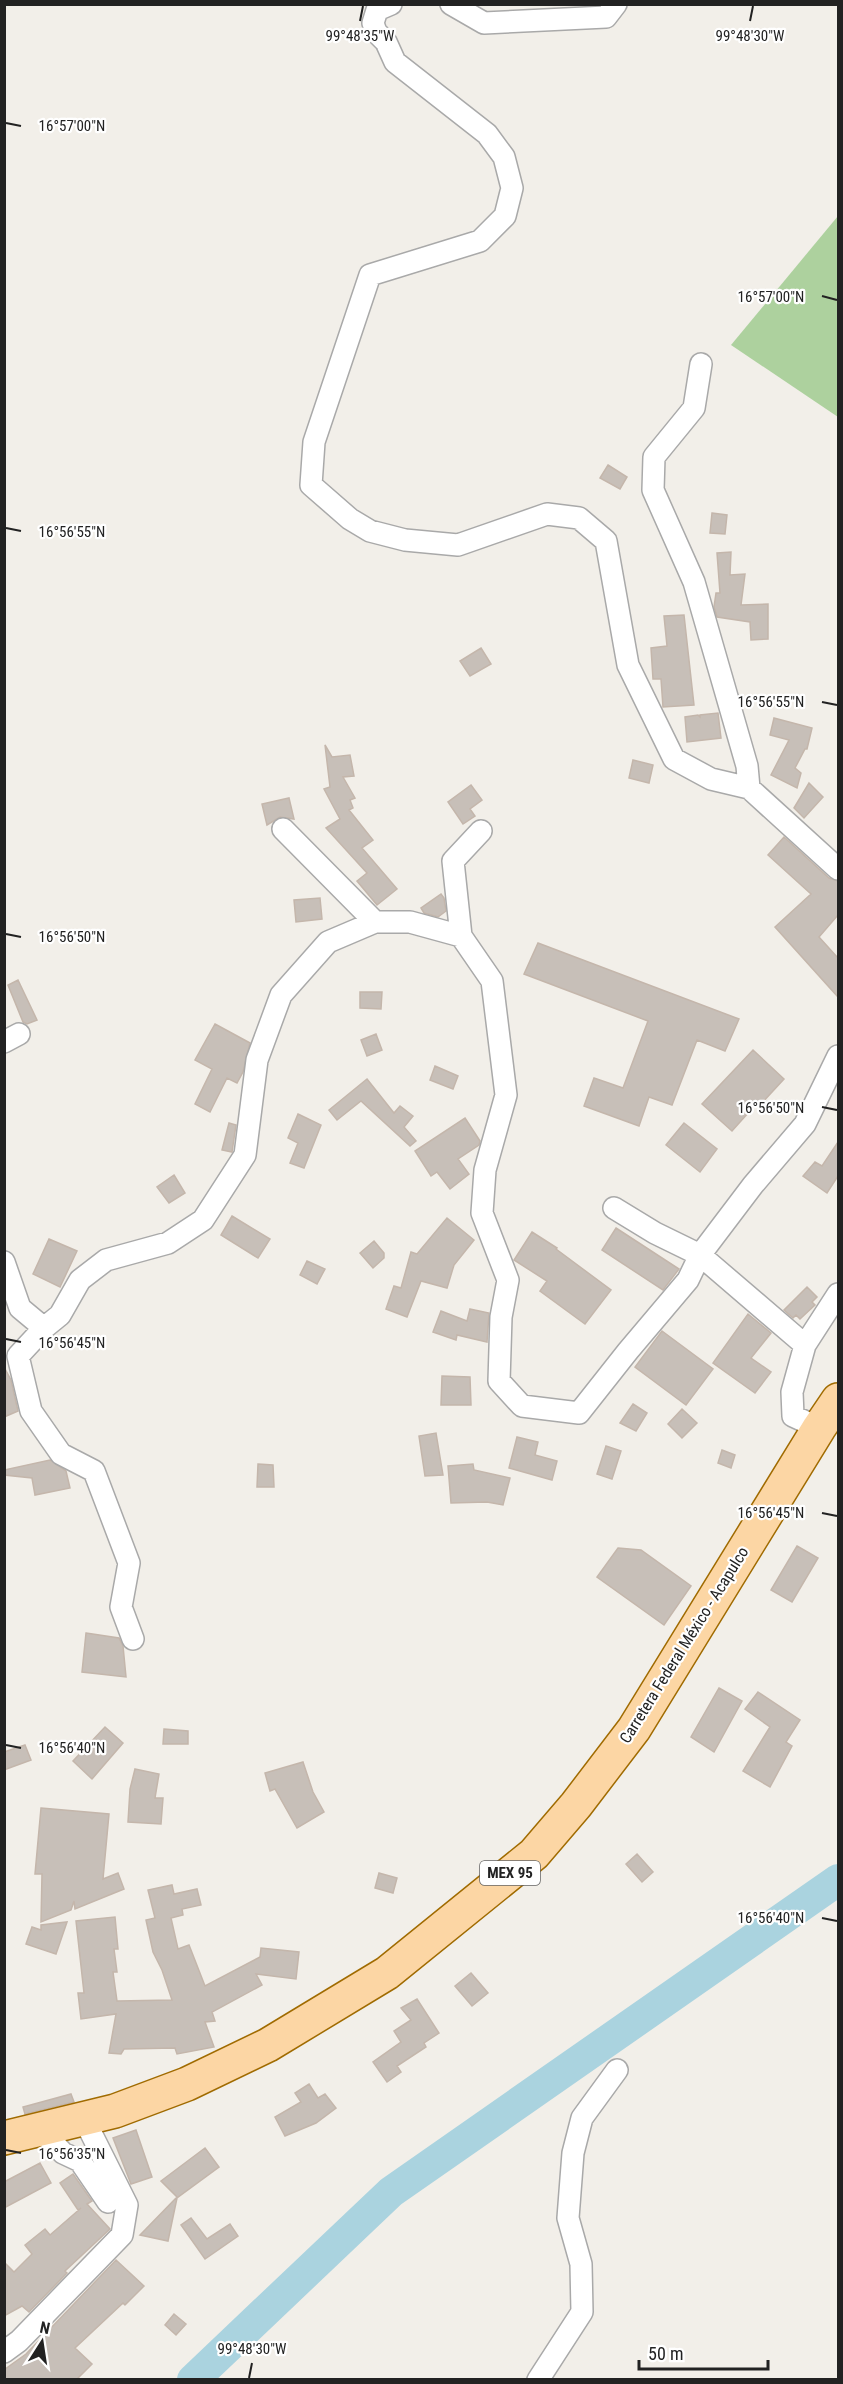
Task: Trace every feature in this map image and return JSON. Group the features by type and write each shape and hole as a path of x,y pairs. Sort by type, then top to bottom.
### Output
{"main road":[{"name":"Carretera Federal México - Acapulco","path":"4,2138 115,2111 187,2084 268,2045 387,1973 534,1854 576,1805 634,1729 838,1400"}],"street":[{"path":"391,4 377,10 373,23 376,32 386,42 395,62 487,134 504,157 512,188 505,216 480,241 370,275 314,442 311,485 350,519 370,531 405,540 458,545 547,514 579,518 606,541 628,665 674,759 711,779 749,789 838,869"},
{"path":"451,4 484,23 606,17 616,4"},
{"path":"701,363 694,408 654,457 652,490 694,582 747,766 749,789"},
{"path":"283,830 375,922"},
{"path":"481,831 453,861 461,936 492,981 506,1095 485,1170 482,1213 508,1280 501,1317 499,1381 522,1406 579,1413 688,1281 700,1255 753,1185 805,1124 838,1056"},
{"path":"133,1638 121,1607 129,1563 94,1471 61,1454 31,1411 18,1356 44,1328 60,1315 80,1280 106,1260 168,1243 203,1220 245,1155 256,1060 281,995 328,942 375,922 410,922 461,936"},
{"path":"614,1208 655,1233 700,1255 805,1345"},
{"path":"4,1262 20,1308 44,1328"},
{"path":"819,1428 793,1416 792,1392 805,1345 838,1294"},
{"path":"538,2379 582,2312 581,2265 568,2218 573,2153 582,2118 617,2070"},
{"path":"4,2352 19,2341 122,2235 127,2205 84,2119"},
{"path":"40,2129 63,2153 81,2161 108,2202"}],"green space":[{"path":"838,216 838,417 731,345"}],"building":[{"path":"608,465 627,477 620,489 600,478"},
{"path":"712,513 727,515 725,534 710,533"},
{"path":"731,552 730,575 745,574 741,605 768,604 768,639 751,640 750,622 717,617 714,607 716,593 720,593 717,553"},
{"path":"684,615 694,705 663,707 661,679 653,679 651,648 667,646 664,616"},
{"path":"481,648 491,664 470,676 460,661"},
{"path":"718,713 721,738 687,742 685,717 698,715 700,717 700,715"},
{"path":"774,718 812,728 807,749 795,768 801,773 797,788 771,775 789,740 770,735"},
{"path":"325,745 332,757 350,755 354,776 343,777 355,798 350,800 353,808 349,810 373,840 362,848 397,889 377,905 357,881 367,873 326,828 340,819 324,789 330,787"},
{"path":"633,760 653,765 649,783 629,778"},
{"path":"809,783 823,797 804,818 794,808"},
{"path":"471,785 482,800 470,809 475,816 463,824 448,802"},
{"path":"289,798 294,819 280,817 267,825 262,804"},
{"path":"784,837 829,878 838,881 838,915 819,937 838,958 838,997 775,927 811,894 768,855"},
{"path":"441,894 446,911 438,917 424,913 421,908"},
{"path":"320,898 322,919 296,922 294,900"},
{"path":"538,943 739,1019 725,1051 697,1040 672,1105 649,1097 639,1126 584,1106 594,1078 623,1088 648,1021 524,974"},
{"path":"18,980 37,1020 27,1024 23,1022 8,985"},
{"path":"360,992 382,992 381,1009 360,1008"},
{"path":"215,1024 250,1043 243,1072 237,1083 227,1078 210,1112 195,1104 212,1069 195,1060"},
{"path":"376,1034 382,1050 367,1056 361,1040"},
{"path":"753,1050 784,1079 761,1104 758,1102 732,1131 702,1104"},
{"path":"435,1066 458,1076 453,1089 430,1080"},
{"path":"367,1079 394,1113 400,1106 413,1116 404,1127 416,1141 410,1146 361,1101 337,1120 329,1110"},
{"path":"298,1114 321,1125 304,1168 290,1163 298,1143 288,1138"},
{"path":"465,1118 480,1141 479,1145 458,1159 469,1174 450,1189 437,1172 431,1176 415,1151"},
{"path":"229,1123 236,1125 232,1152 222,1150"},
{"path":"684,1123 717,1149 700,1172 666,1145"},
{"path":"838,1142 838,1176 827,1193 803,1176 815,1162 822,1166"},
{"path":"174,1175 185,1193 169,1203 157,1187"},
{"path":"232,1216 270,1239 258,1258 221,1235"},
{"path":"447,1218 474,1240 454,1265 447,1288 421,1281 407,1317 386,1309 394,1286 401,1288 411,1252 417,1254"},
{"path":"616,1228 679,1269 663,1290 602,1250"},
{"path":"532,1232 557,1248 611,1290 585,1324 540,1291 547,1281 514,1260"},
{"path":"49,1239 77,1251 60,1287 33,1274"},
{"path":"374,1241 384,1253 384,1258 373,1268 360,1253"},
{"path":"307,1261 325,1269 317,1284 300,1275"},
{"path":"807,1287 817,1297 812,1302 815,1305 800,1319 796,1315 793,1318 784,1310"},
{"path":"470,1309 489,1313 487,1342 457,1335 456,1340 433,1332 441,1311 467,1321"},
{"path":"748,1314 771,1333 751,1358 771,1372 755,1393 713,1363"},
{"path":"662,1331 713,1369 686,1405 635,1367"},
{"path":"4,1367 11,1380 18,1411 4,1417"},
{"path":"442,1376 470,1377 471,1405 441,1405"},
{"path":"633,1404 647,1413 636,1431 620,1423"},
{"path":"682,1409 697,1423 682,1438 668,1424"},
{"path":"436,1433 443,1475 425,1476 419,1436"},
{"path":"517,1437 538,1442 535,1455 557,1461 552,1480 509,1468"},
{"path":"606,1446 621,1451 612,1479 597,1474"},
{"path":"722,1450 735,1455 731,1468 718,1463"},
{"path":"50,1460 66,1471 70,1488 35,1495 32,1478 4,1475 4,1470"},
{"path":"258,1464 273,1465 274,1487 257,1487"},
{"path":"473,1464 474,1470 510,1478 503,1505 487,1502 451,1503 448,1466"},
{"path":"797,1546 818,1558 792,1602 771,1590"},
{"path":"618,1548 641,1550 691,1586 664,1625 597,1577"},
{"path":"86,1633 119,1638 123,1646 126,1677 82,1672"},
{"path":"719,1688 742,1701 714,1752 691,1737"},
{"path":"758,1692 800,1720 786,1742 792,1746 770,1787 743,1771 770,1727 745,1709"},
{"path":"105,1727 123,1743 92,1779 73,1761"},
{"path":"164,1729 188,1731 188,1744 163,1744"},
{"path":"25,1745 31,1760 4,1770 4,1752"},
{"path":"303,1762 313,1792 324,1812 297,1828 275,1789 270,1791 265,1773"},
{"path":"135,1769 159,1774 155,1798 163,1798 161,1824 128,1822 130,1789"},
{"path":"41,1808 109,1814 103,1879 118,1873 124,1889 75,1909 74,1901 71,1910 41,1922 42,1874 35,1874"},
{"path":"637,1854 653,1872 642,1882 626,1864"},
{"path":"379,1873 397,1878 393,1893 375,1888"},
{"path":"172,1885 174,1894 197,1889 201,1905 182,1909 183,1915 171,1918 178,1949 189,1945 205,1986 260,1957 261,1948 299,1952 296,1979 256,1974 262,1985 212,2012 215,2021 205,2022 214,2047 177,2054 175,2048 124,2049 121,2054 109,2053 116,2014 81,2019 78,1993 84,1993 76,1921 115,1917 118,1949 114,1949 117,1972 113,1972 117,2001 172,2000 153,1952 146,1920 155,1918 148,1890"},
{"path":"67,1922 56,1954 26,1944 32,1927 41,1930 41,1925"},
{"path":"471,1973 488,1993 472,2006 455,1986"},
{"path":"417,1999 439,2033 424,2043 426,2047 397,2066 401,2072 387,2082 373,2062 401,2042 394,2031 411,2020 401,2008"},
{"path":"309,2084 318,2098 325,2094 336,2108 316,2123 285,2136 275,2117 301,2102 295,2093"},
{"path":"71,2094 74,2102 25,2114 23,2107"},
{"path":"136,2130 152,2177 131,2184 113,2138"},
{"path":"205,2148 219,2167 177,2198 168,2241 140,2235 177,2197 161,2181"},
{"path":"40,2163 51,2183 4,2208 4,2182"},
{"path":"73,2174 92,2201 87,2204 110,2229 65,2271 67,2273 29,2312 22,2306 4,2316 4,2262 14,2272 32,2254 25,2245 45,2229 50,2235 81,2208 78,2210 60,2183"},
{"path":"191,2218 207,2239 230,2224 238,2236 205,2259 181,2225"},
{"path":"116,2260 144,2286 75,2348 92,2364 77,2379 4,2379 4,2370 26,2354"},
{"path":"174,2314 186,2324 176,2335 165,2325"}],"waterway":[{"path":"193,2380 391,2192 838,1880"}]}
